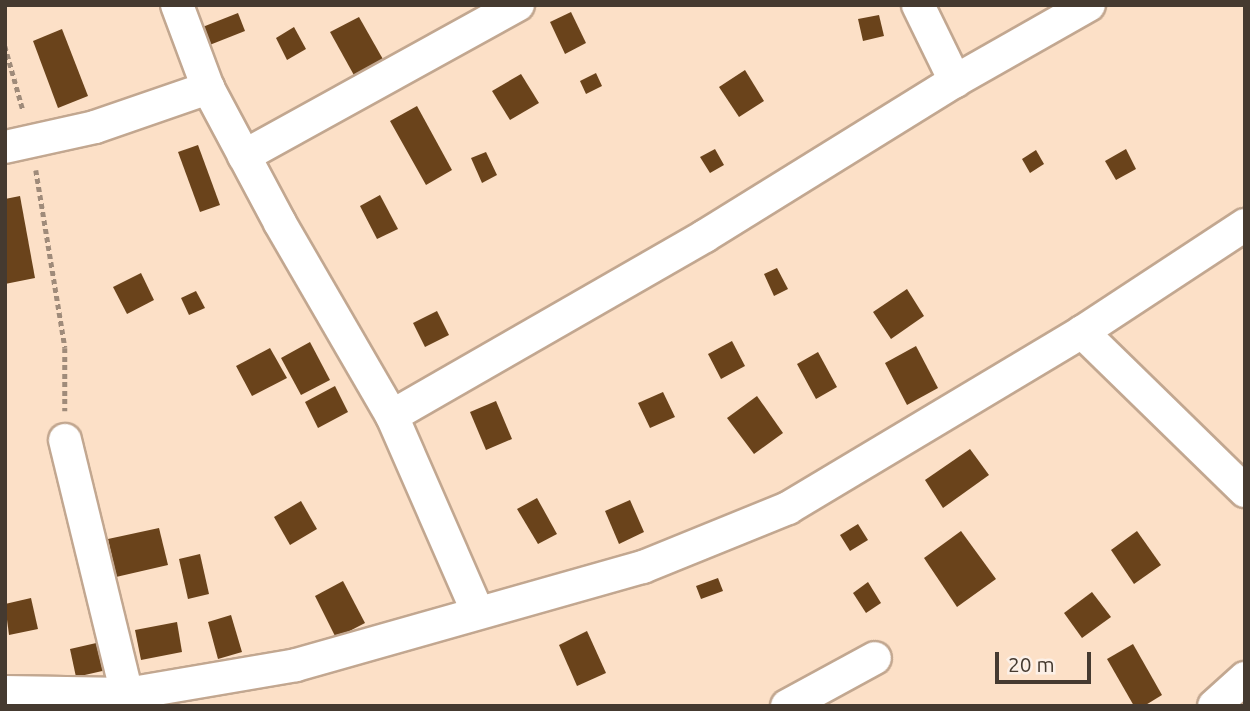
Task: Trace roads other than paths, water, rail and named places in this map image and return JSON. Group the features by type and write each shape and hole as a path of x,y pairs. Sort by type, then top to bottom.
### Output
{"street":[{"path":"177,5 208,88 392,416 477,611"},
{"path":"244,156 518,5"},
{"path":"918,5 955,81"},
{"path":"392,416 816,170 955,81 1089,5"},
{"path":"18,144 95,127 208,88"},
{"path":"5,692 129,700 296,666 477,611 643,567 788,508 1082,332 1245,225"},
{"path":"1082,332 1245,491"},
{"path":"65,440 129,700"},
{"path":"787,706 875,658"},
{"path":"1216,705 1245,678"}]}
